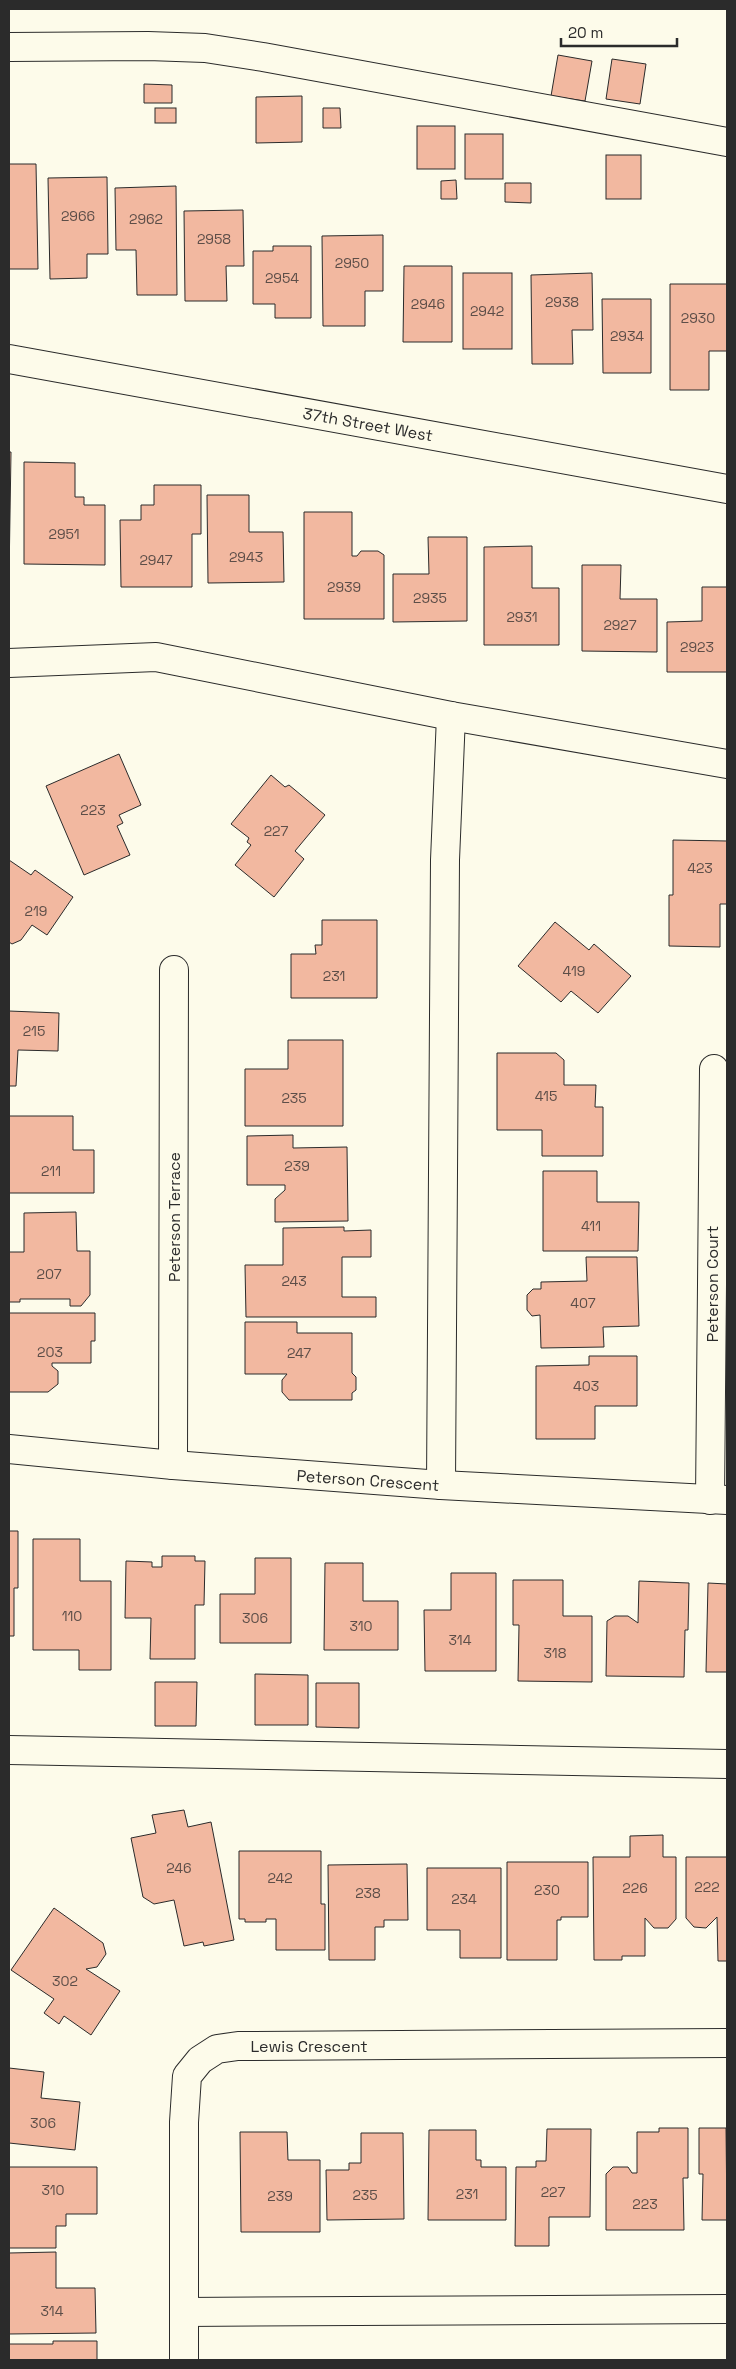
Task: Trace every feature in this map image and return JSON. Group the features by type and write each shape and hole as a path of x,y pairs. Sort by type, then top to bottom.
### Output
{"street":[{"path":"9,47 148,46 205,48 727,142"},
{"name":"37th Street West","path":"9,359 727,490"},
{"path":"9,663 156,657 451,716 727,764"},
{"path":"441,1486 445,860 451,716"},
{"name":"Peterson Terrace","path":"173,1465 174,970"},
{"name":"Peterson Court","path":"714,1068 719,1500"},
{"name":"Peterson Crescent","path":"9,1448 173,1465 441,1486 719,1500"},
{"path":"9,1750 727,1764"},
{"name":"Lewis Crescent","path":"184,2360 184,2122 187,2076 200,2060 217,2049 238,2046 727,2043"},
{"path":"184,2312 727,2309"}],"building":[{"path":"558,55 592,61 585,101 551,96"},
{"path":"612,59 646,64 640,104 606,99"},
{"path":"144,84 172,85 172,103 144,103"},
{"path":"302,96 302,142 256,143 256,97"},
{"path":"155,108 176,108 176,123 155,123"},
{"path":"323,108 340,108 341,128 323,128"},
{"path":"417,126 455,126 455,169 417,169"},
{"path":"465,134 503,134 503,179 465,179"},
{"path":"606,155 641,155 641,199 606,199"},
{"path":"9,164 36,164 38,269 9,269"},
{"path":"107,177 108,254 87,254 87,278 50,279 48,178"},
{"path":"456,180 457,199 441,199 441,181"},
{"path":"505,183 531,183 531,203 505,202"},
{"path":"176,186 177,295 137,295 136,250 116,250 115,188"},
{"path":"243,210 244,266 226,266 227,301 185,301 184,211"},
{"path":"383,235 383,291 365,291 365,326 323,326 322,236"},
{"path":"273,246 311,246 311,318 275,318 275,304 253,304 253,251 273,251"},
{"path":"404,266 452,266 452,342 403,342"},
{"path":"463,273 512,273 512,349 463,349"},
{"path":"592,273 593,330 572,330 573,364 532,364 531,275"},
{"path":"670,284 727,284 727,351 709,351 709,390 670,390"},
{"path":"602,299 651,299 651,373 603,373"},
{"path":"9,452 11,452 9,578"},
{"path":"24,462 75,463 75,497 84,497 84,505 105,505 105,565 24,564"},
{"path":"154,485 201,485 201,534 192,534 192,587 121,587 120,520 141,520 141,505 154,505"},
{"path":"207,495 249,495 249,532 283,532 284,582 208,583"},
{"path":"304,512 352,512 352,556 357,556 361,551 378,551 384,555 384,619 304,619"},
{"path":"428,537 467,537 467,621 393,622 393,574 429,574"},
{"path":"532,546 532,588 559,588 559,645 484,645 484,547"},
{"path":"582,565 621,565 620,599 657,599 657,652 582,651"},
{"path":"702,587 727,587 727,672 667,672 667,622 702,621"},
{"path":"119,754 141,805 119,815 123,823 117,826 130,855 84,875 46,786"},
{"path":"271,775 285,787 289,785 325,815 295,851 304,859 274,897 235,865 251,845 247,842 249,838 231,824"},
{"path":"673,840 727,841 727,904 720,904 720,947 669,946 669,895 673,895"},
{"path":"9,860 31,875 35,870 73,897 47,935 32,925 21,940 12,944 9,942"},
{"path":"322,920 377,920 377,998 291,998 291,954 316,954 315,945 322,945"},
{"path":"555,922 589,950 594,944 631,976 598,1013 571,991 561,1002 518,966"},
{"path":"9,1011 59,1013 58,1051 18,1050 16,1086 9,1086"},
{"path":"288,1040 343,1040 343,1126 245,1126 245,1069 288,1069"},
{"path":"497,1053 556,1053 564,1060 564,1085 596,1085 595,1107 603,1107 603,1156 542,1156 542,1130 497,1130"},
{"path":"9,1116 73,1116 73,1150 94,1150 94,1193 9,1193"},
{"path":"293,1135 293,1148 347,1147 348,1221 275,1222 275,1199 285,1190 285,1185 247,1185 247,1136"},
{"path":"543,1171 597,1171 597,1202 639,1202 638,1251 543,1251"},
{"path":"76,1212 77,1251 90,1251 90,1295 81,1306 70,1306 70,1299 20,1299 20,1302 9,1302 9,1252 24,1252 24,1213"},
{"path":"344,1227 344,1231 371,1230 371,1257 342,1257 342,1297 376,1297 376,1317 246,1317 245,1265 283,1265 283,1228"},
{"path":"586,1257 637,1257 639,1326 603,1327 604,1347 541,1348 540,1315 532,1316 527,1310 527,1295 533,1289 541,1289 541,1282 587,1281"},
{"path":"9,1313 95,1313 95,1341 91,1341 91,1363 52,1363 52,1366 58,1371 58,1384 48,1392 9,1392"},
{"path":"245,1322 297,1322 297,1333 352,1333 352,1373 356,1377 356,1390 352,1393 352,1400 289,1400 282,1392 282,1380 287,1374 245,1374"},
{"path":"589,1356 637,1356 637,1406 595,1406 595,1439 536,1439 536,1366 589,1365"},
{"path":"9,1531 18,1531 18,1588 14,1588 14,1636 9,1636"},
{"path":"33,1539 80,1539 80,1581 111,1581 111,1670 79,1670 79,1650 33,1650"},
{"path":"162,1556 195,1556 195,1561 205,1561 204,1605 195,1605 195,1659 150,1659 151,1618 125,1618 126,1561 152,1562 152,1567 162,1567"},
{"path":"255,1558 291,1558 291,1643 220,1643 220,1594 255,1594"},
{"path":"325,1563 363,1563 363,1601 398,1601 398,1650 324,1650"},
{"path":"451,1573 496,1573 496,1671 425,1671 424,1610 451,1610"},
{"path":"513,1580 563,1580 563,1616 592,1616 592,1682 518,1681 519,1625 513,1625"},
{"path":"639,1581 689,1583 684,1677 606,1676 607,1621 615,1616 628,1616 638,1623"},
{"path":"708,1583 727,1584 727,1672 706,1672"},
{"path":"255,1674 308,1675 308,1725 255,1725"},
{"path":"155,1682 197,1682 196,1726 155,1726"},
{"path":"316,1683 359,1683 359,1728 316,1727"},
{"path":"184,1810 188,1827 211,1822 234,1940 204,1946 203,1942 184,1946 174,1900 154,1904 143,1897 131,1838 156,1833 152,1815"},
{"path":"663,1835 663,1857 676,1857 676,1919 668,1928 654,1928 645,1918 645,1956 622,1956 622,1960 594,1960 593,1857 630,1857 630,1836"},
{"path":"239,1851 321,1851 321,1904 325,1904 325,1950 276,1950 276,1919 266,1919 266,1922 245,1922 245,1919 239,1919"},
{"path":"686,1857 727,1857 727,1961 718,1961 717,1917 706,1928 694,1927 686,1918"},
{"path":"507,1862 588,1862 588,1917 561,1917 561,1920 557,1920 557,1960 507,1960"},
{"path":"407,1864 408,1920 384,1920 384,1927 375,1927 375,1960 329,1960 328,1865"},
{"path":"427,1868 501,1868 501,1958 460,1958 460,1930 427,1930"},
{"path":"54,1908 103,1943 106,1954 97,1967 86,1969 120,1991 91,2035 64,2016 59,2024 44,2013 54,1999 11,1970"},
{"path":"9,2068 44,2072 41,2098 80,2102 75,2150 9,2143"},
{"path":"659,2128 688,2128 688,2178 683,2178 684,2230 606,2230 606,2174 613,2167 628,2167 632,2173 637,2173 637,2132 659,2132"},
{"path":"699,2128 726,2128 727,2220 702,2220 703,2174 699,2174"},
{"path":"547,2129 591,2129 590,2217 549,2217 549,2246 515,2246 516,2167 536,2167 536,2161 546,2161"},
{"path":"429,2130 476,2130 476,2160 481,2160 481,2167 506,2167 506,2220 428,2220"},
{"path":"240,2132 287,2132 288,2160 320,2160 320,2232 241,2232"},
{"path":"361,2133 403,2133 404,2219 327,2220 326,2170 349,2170 349,2163 361,2163"},
{"path":"9,2167 97,2167 97,2214 66,2214 66,2226 56,2226 56,2248 9,2248"},
{"path":"56,2252 56,2288 95,2288 96,2333 9,2334 9,2253"},
{"path":"53,2341 97,2341 97,2360 9,2360 9,2344 53,2344"}]}
